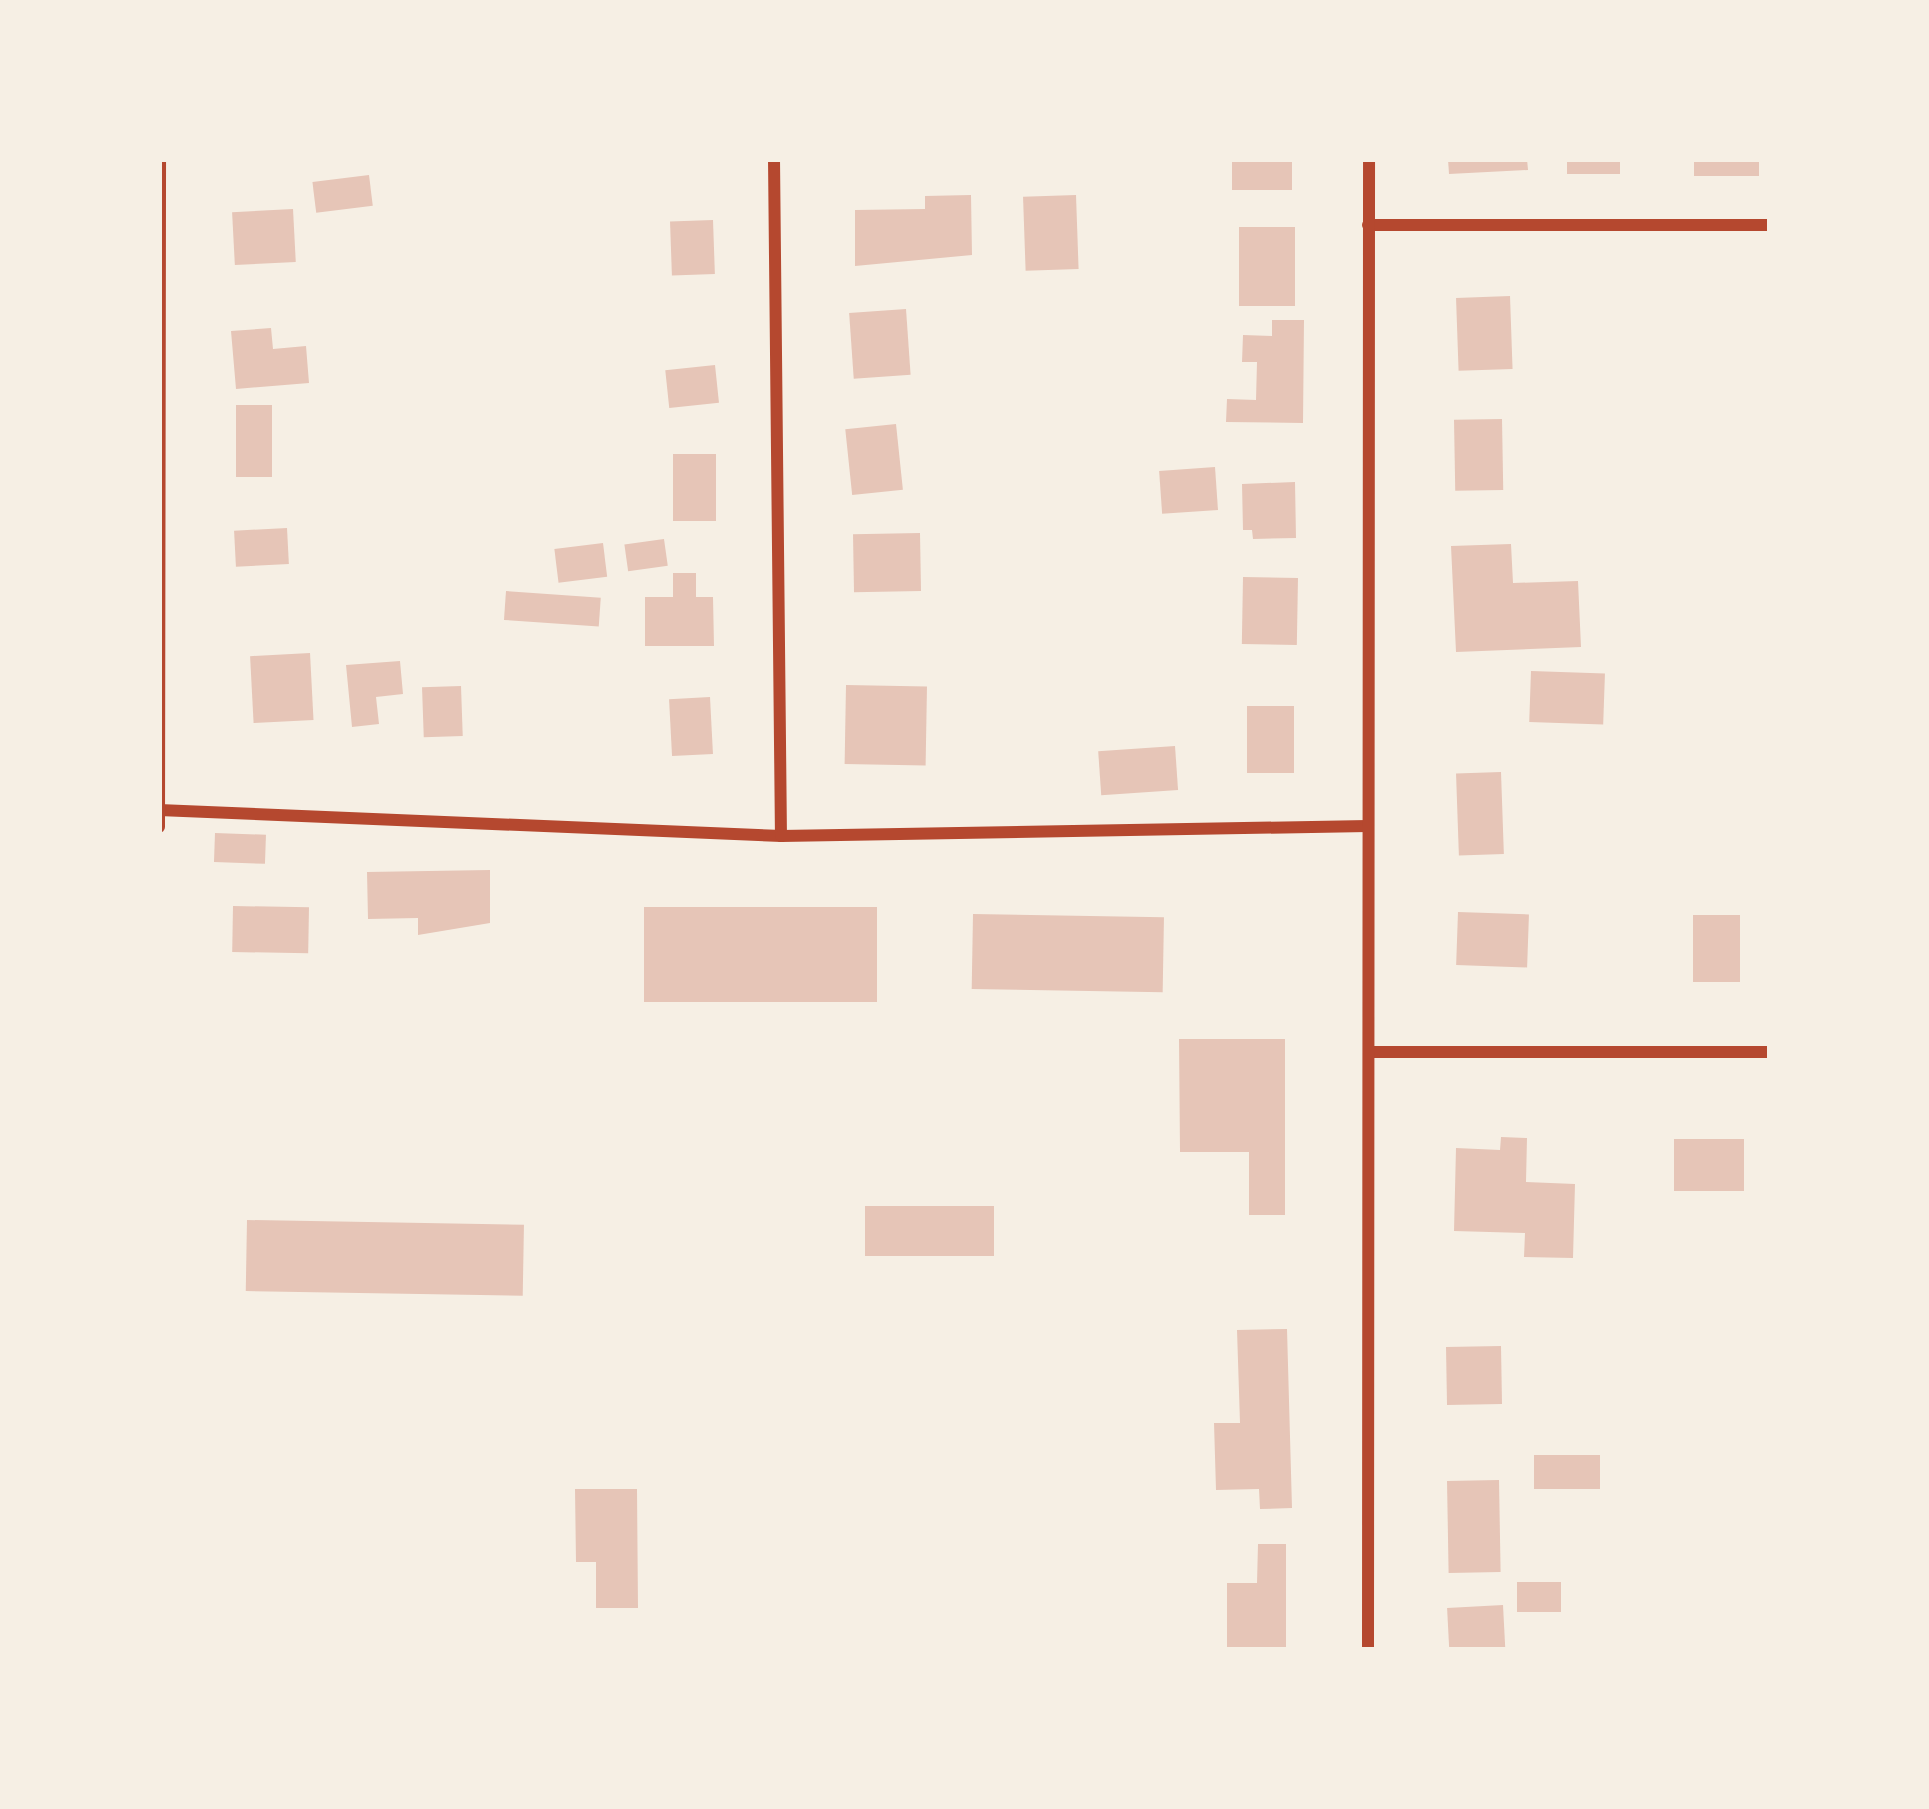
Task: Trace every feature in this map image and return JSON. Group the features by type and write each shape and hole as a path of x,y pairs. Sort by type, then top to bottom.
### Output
{"street":[{"path":"159,827 160,159"},
{"path":"774,159 781,836"},
{"path":"1368,1650 1369,159"},
{"path":"1368,224 1770,225"},
{"path":"159,810 781,836 1368,826"},
{"path":"1369,1052 1770,1052"}],"building":[{"path":"1232,159 1292,159 1292,190 1232,190"},
{"path":"1448,159 1527,159 1528,170 1449,174"},
{"path":"1567,159 1620,159 1620,174 1567,174"},
{"path":"1694,159 1759,159 1759,176 1694,176"},
{"path":"369,175 373,206 316,213 312,182"},
{"path":"971,195 972,255 855,266 855,210 925,209 925,196"},
{"path":"1076,195 1079,269 1026,271 1023,197"},
{"path":"293,209 296,262 235,265 232,212"},
{"path":"713,220 715,274 672,275 670,222"},
{"path":"1239,227 1295,227 1295,306 1239,306"},
{"path":"1510,296 1513,369 1459,371 1456,298"},
{"path":"906,309 911,375 854,379 849,313"},
{"path":"1272,320 1304,320 1303,423 1226,422 1227,399 1256,400 1257,362 1242,362 1243,335 1272,336"},
{"path":"271,328 273,349 306,346 309,383 236,389 231,331"},
{"path":"715,365 719,403 669,408 665,370"},
{"path":"236,405 272,405 272,477 236,477"},
{"path":"1502,419 1503,490 1455,491 1454,420"},
{"path":"896,424 903,490 852,495 845,429"},
{"path":"673,454 716,454 716,521 673,521"},
{"path":"1215,467 1218,510 1162,514 1159,471"},
{"path":"1295,482 1296,538 1253,539 1252,530 1243,530 1242,484"},
{"path":"287,528 289,564 236,567 234,531"},
{"path":"920,533 921,591 854,592 853,534"},
{"path":"664,539 668,566 628,571 624,545"},
{"path":"603,543 607,577 559,583 554,549"},
{"path":"1511,544 1513,583 1578,581 1581,647 1456,652 1451,546"},
{"path":"673,573 696,573 696,597 713,597 714,646 645,646 645,597 673,597"},
{"path":"1243,577 1298,578 1297,645 1242,644"},
{"path":"506,591 601,598 599,627 504,620"},
{"path":"310,653 314,720 254,723 250,656"},
{"path":"400,661 403,694 376,697 379,724 352,727 346,665"},
{"path":"1531,671 1605,674 1603,725 1529,722"},
{"path":"846,685 927,686 926,765 845,764"},
{"path":"461,686 463,736 424,737 422,687"},
{"path":"710,697 713,754 672,756 669,699"},
{"path":"1247,706 1294,706 1294,773 1247,773"},
{"path":"1175,746 1178,790 1101,795 1098,751"},
{"path":"1501,772 1504,854 1459,856 1456,774"},
{"path":"215,833 266,835 265,864 214,862"},
{"path":"490,870 490,923 418,935 418,918 368,919 367,872"},
{"path":"233,906 309,907 308,953 232,952"},
{"path":"644,907 877,907 877,1002 644,1002"},
{"path":"1458,912 1529,914 1527,967 1456,965"},
{"path":"973,914 1164,917 1163,992 972,989"},
{"path":"1693,915 1740,915 1740,982 1693,982"},
{"path":"1179,1039 1285,1039 1285,1215 1249,1215 1249,1152 1180,1152"},
{"path":"1501,1137 1527,1138 1526,1182 1575,1184 1573,1258 1524,1257 1525,1233 1454,1231 1456,1148 1500,1150"},
{"path":"1674,1139 1744,1139 1744,1191 1674,1191"},
{"path":"865,1206 994,1206 994,1256 865,1256"},
{"path":"247,1220 524,1225 523,1296 246,1291"},
{"path":"1287,1329 1292,1508 1260,1509 1259,1489 1216,1490 1214,1423 1240,1423 1237,1330"},
{"path":"1501,1346 1502,1404 1447,1405 1446,1347"},
{"path":"1534,1455 1600,1455 1600,1489 1534,1489"},
{"path":"1499,1480 1501,1572 1449,1573 1447,1481"},
{"path":"575,1489 637,1489 638,1608 596,1608 596,1562 576,1562"},
{"path":"1258,1544 1286,1544 1286,1650 1227,1650 1227,1583 1257,1583"},
{"path":"1517,1582 1561,1582 1561,1612 1517,1612"},
{"path":"1503,1605 1505,1650 1449,1650 1447,1608"}]}
